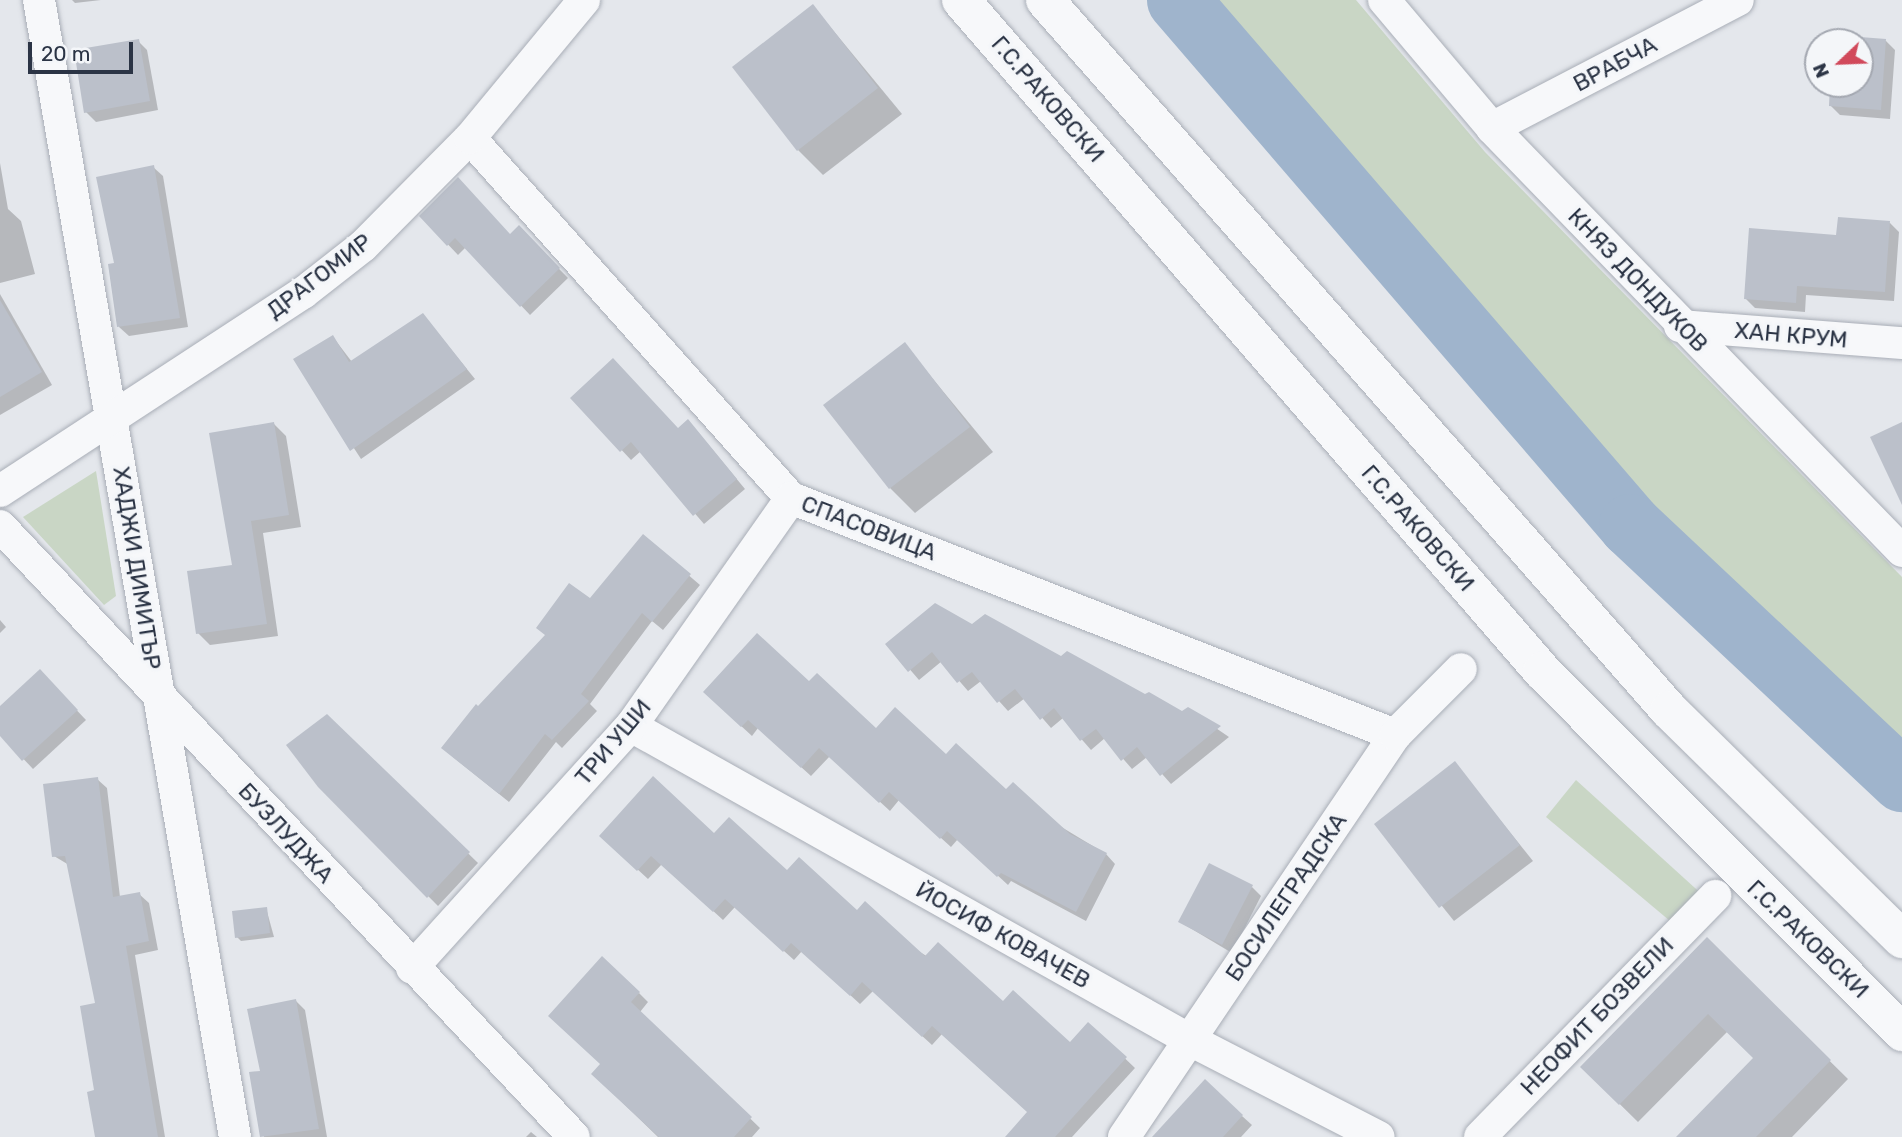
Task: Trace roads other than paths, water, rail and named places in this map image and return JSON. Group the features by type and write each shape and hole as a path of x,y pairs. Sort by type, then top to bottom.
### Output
{"street":[{"name":"ХАДЖИ ДИМИТЪР","path":"39,0 235,1137"},
{"name":"ДРАГОМИР","path":"0,491 303,293 363,246 470,138 584,0"},
{"name":"Г.С.РАКОВСКИ","path":"961,0 1542,671 1902,1032"},
{"path":"1045,0 1660,700 1902,939"},
{"name":"КНЯЗ ДОНДУКОВ","path":"1384,0 1492,128 1680,326 1902,551"},
{"name":"ВРАБЧА","path":"1492,128 1738,0"},
{"name":"СПАСОВИЦА","path":"470,138 791,498 1395,735"},
{"name":"ХАН КРУМ","path":"1680,326 1902,343"},
{"name":"ТРИ УШИ","path":"412,968 631,726 791,498"},
{"name":"БУЗЛУДЖА","path":"0,526 412,968 574,1137"},
{"name":"БОСИЛЕГРАДСКА","path":"1124,1137 1395,735 1461,669"},
{"name":"ЙОСИФ КОВАЧЕВ","path":"631,726 1190,1040 1379,1137"},
{"name":"НЕОФИТ БОЗВЕЛИ","path":"1480,1137 1715,896"}],"waterway":[{"path":"1178,0 1630,525 1902,780"}]}
